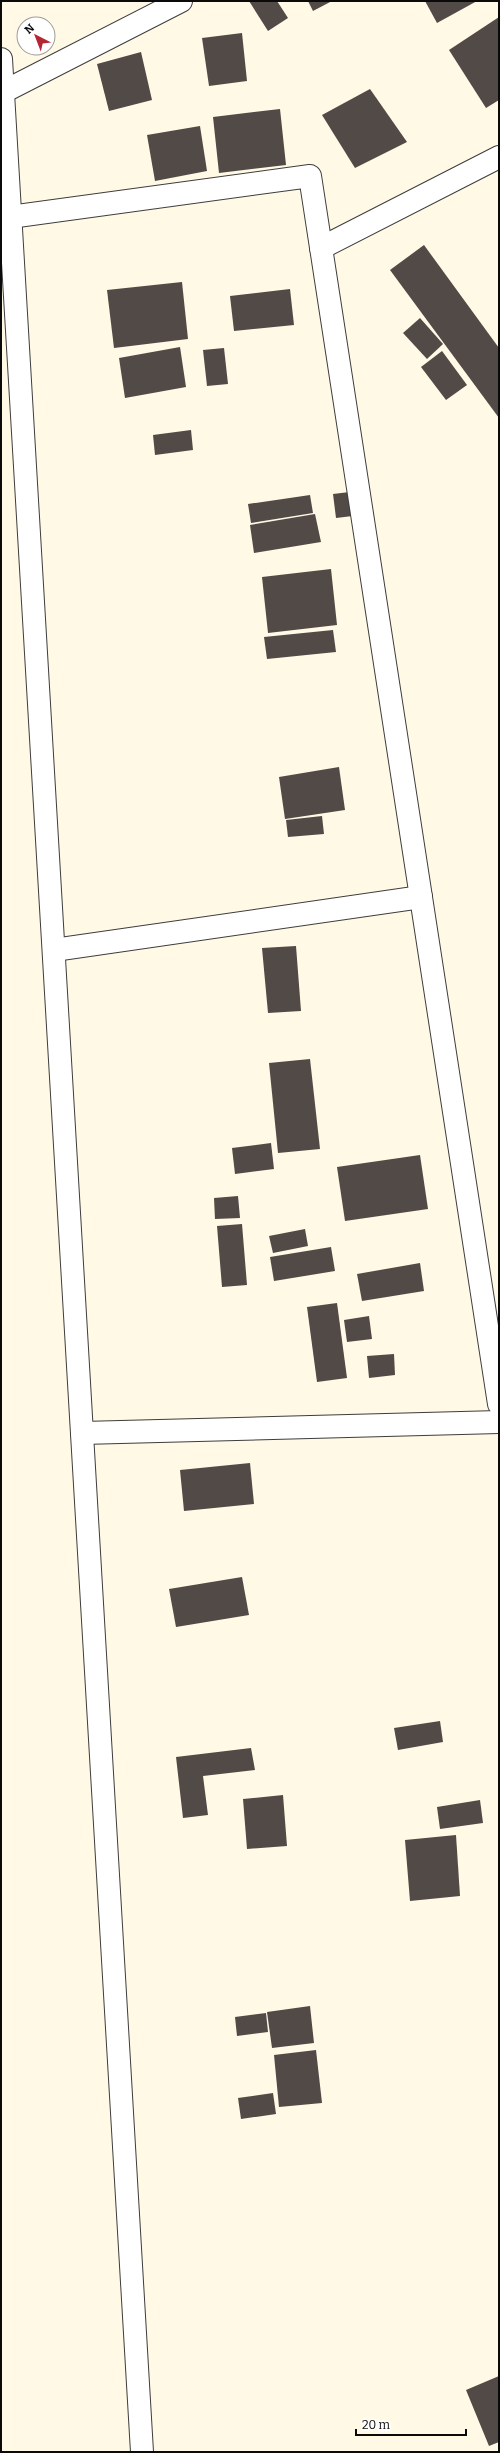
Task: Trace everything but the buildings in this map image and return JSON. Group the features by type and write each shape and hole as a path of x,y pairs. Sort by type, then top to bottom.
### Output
{"street":[{"path":"3,92 181,1"},
{"path":"1,59 142,2452"},
{"path":"321,248 499,157"},
{"path":"10,217 310,176 499,1404"},
{"path":"54,950 420,897"},
{"path":"82,1433 499,1422"}]}
